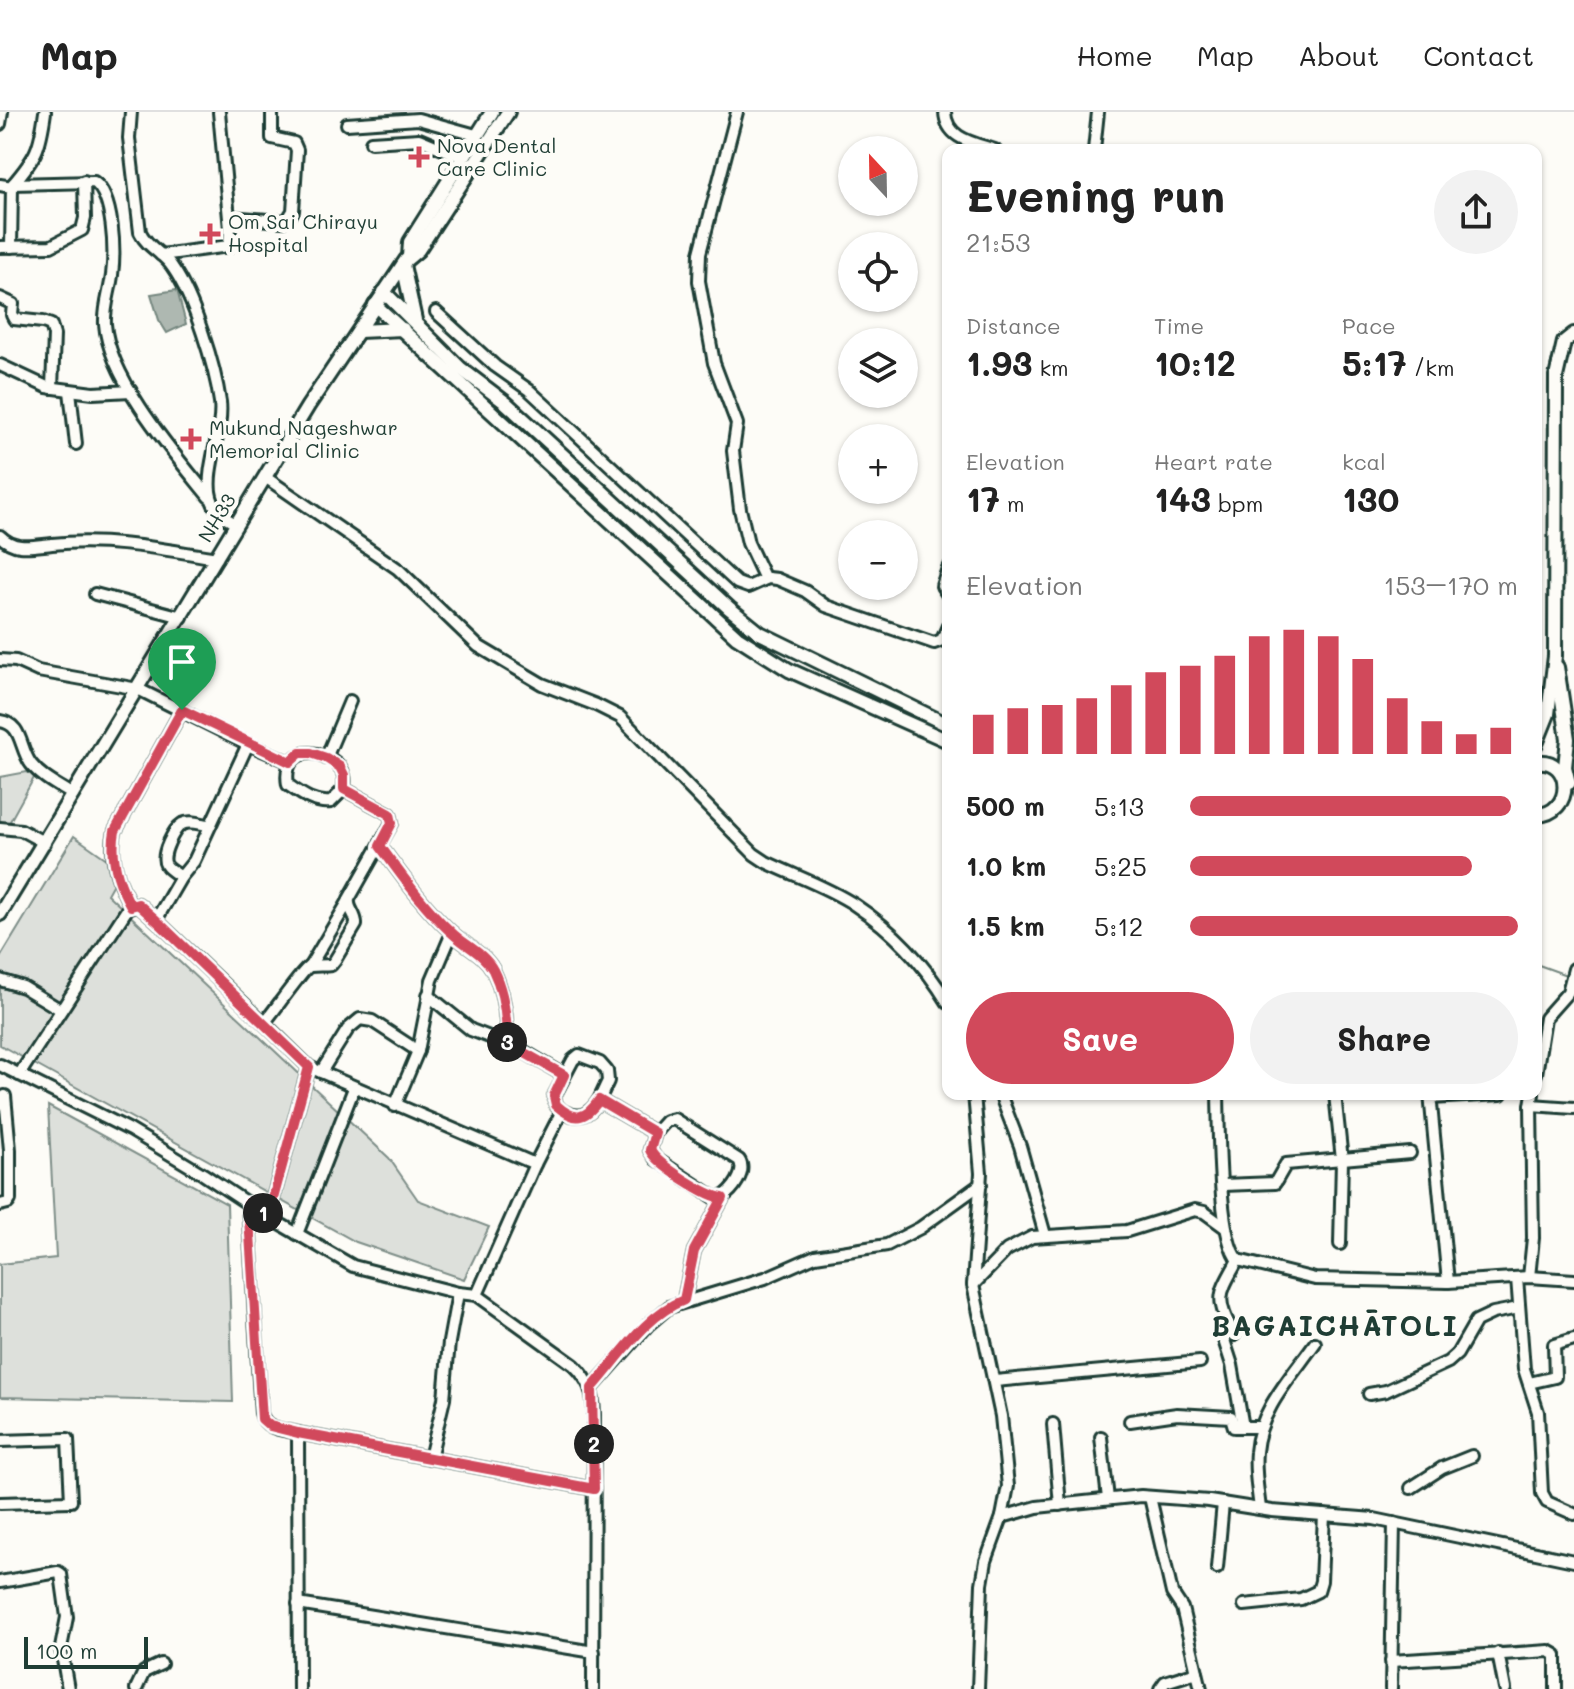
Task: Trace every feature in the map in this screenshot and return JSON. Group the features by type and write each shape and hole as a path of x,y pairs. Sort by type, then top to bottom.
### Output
{"main road":[{"path":"415,320 406,261 410,242 492,112"},
{"name":"NH33","path":"0,914 308,406 384,292 406,261 418,250 508,112"},
{"path":"384,292 460,368 506,403 760,633 942,722"},
{"path":"375,305 737,637 789,670 942,738"},
{"path":"359,331 403,329"},
{"path":"1542,729 1548,714 1555,656 1556,377 1564,342 1574,334"},
{"path":"1542,814 1556,811 1564,804 1570,790 1568,739 1555,656"},
{"path":"1542,762 1553,763 1563,771 1570,790"}],"street":[{"path":"0,124 2,112"},
{"path":"45,112 35,159 8,185 6,247 51,246 82,230 85,218 84,181"},
{"path":"131,112 129,138 139,225 148,245 172,266 185,291 198,322 217,387 220,418 209,497"},
{"path":"161,255 226,248 231,242 219,112"},
{"path":"229,217 283,221 293,211 297,150 294,143 272,138 272,112"},
{"path":"737,112 700,253 699,281 710,346 737,424 733,451 740,509 748,543 765,579"},
{"path":"945,112 948,125 955,135 979,144"},
{"path":"1095,144 1098,112"},
{"path":"347,124 370,117 418,119 476,135"},
{"path":"371,142 419,139 462,157"},
{"path":"8,185 84,181 100,186 108,203 113,273 106,302 105,324 110,348 148,418 221,516 237,524"},
{"path":"0,298 13,304 14,319 51,325 54,335 52,388"},
{"path":"436,312 495,366 529,390 737,583 748,587 765,579 777,579 805,591 826,606 934,643 942,638"},
{"path":"0,365 52,388 112,393 131,391"},
{"path":"70,391 76,444"},
{"path":"265,477 398,569 478,646 542,684 620,717 754,854 855,905 905,945 921,962 942,994"},
{"path":"0,536 10,544 23,547 117,543 217,558"},
{"path":"95,594 182,617"},
{"path":"0,660 16,661 38,671 138,689 290,762"},
{"path":"326,758 350,701"},
{"path":"131,906 117,878 113,847 115,831 182,710"},
{"path":"0,721 8,722 17,730 24,752 34,768 73,795"},
{"path":"156,920 199,851 208,825 248,744"},
{"path":"300,753 326,758 340,767 344,775 344,789 331,802 321,803 304,796 288,785 286,772 290,762 300,753"},
{"path":"264,1023 310,966 392,823 390,814 344,789"},
{"path":"181,877 164,862 171,840 185,823 208,825"},
{"path":"0,828 21,830 45,843"},
{"path":"380,846 416,894 452,933 486,960 492,969 505,1011 507,1043"},
{"path":"310,966 333,963 355,927 356,920 348,902"},
{"path":"19,1075 131,906 138,904 309,1067 535,1164"},
{"path":"395,1106 418,1051 428,995 452,933"},
{"path":"1542,1037 1545,1018 1564,998 1573,973"},
{"path":"0,980 23,987 61,1010"},
{"path":"428,995 471,1030 507,1043 564,1075"},
{"path":"321,1072 348,1029 360,1019 372,1021 418,1051"},
{"path":"579,1055 600,1063 607,1071 609,1078 599,1100 583,1116 573,1116 562,1111 554,1099 564,1075 579,1055"},
{"path":"0,1065 130,1130 268,1217 353,1266 477,1295 574,1365 592,1388 593,1689"},
{"path":"268,1217 309,1067"},
{"path":"297,1234 354,1088"},
{"path":"0,1205 10,1200 5,1150 5,1096"},
{"path":"599,1100 655,1133"},
{"path":"975,1100 981,1150 981,1184 973,1285 995,1381 1008,1486 982,1584 978,1689"},
{"path":"1002,1100 1020,1146 1045,1235"},
{"path":"1218,1100 1226,1228 1231,1250 1238,1260 1315,1279 1448,1282 1529,1277 1574,1280"},
{"path":"1336,1100 1342,1160 1340,1244"},
{"path":"1431,1100 1448,1282"},
{"path":"1529,1277 1533,1238 1532,1100"},
{"path":"1537,1100 1574,1108"},
{"path":"477,1295 562,1111"},
{"path":"684,1300 694,1251 723,1198 742,1171 742,1164 674,1119 666,1121 655,1133 650,1150 656,1159 709,1194 723,1198"},
{"path":"1223,1185 1271,1184 1278,1180 1284,1164 1410,1153"},
{"path":"592,1388 655,1318 669,1307 765,1278 815,1256 887,1245 920,1228 981,1184"},
{"path":"248,1203 261,1413 262,1419 270,1426 594,1489"},
{"path":"973,1285 1015,1244 1032,1237 1127,1231 1195,1210 1204,1212 1226,1228"},
{"path":"1238,1260 1220,1296 1243,1427"},
{"path":"1517,1278 1524,1369 1538,1412 1543,1496 1547,1502 1574,1514"},
{"path":"430,1458 444,1399 449,1342 458,1293"},
{"path":"1369,1394 1390,1390 1448,1362 1457,1354 1471,1327 1480,1318 1519,1308"},
{"path":"1529,1383 1555,1377 1554,1345 1574,1339"},
{"path":"1260,1509 1255,1456 1261,1427 1272,1404 1315,1343"},
{"path":"995,1381 1200,1362"},
{"path":"1130,1421 1177,1414 1231,1417 1233,1426 1261,1427"},
{"path":"1053,1424 1060,1505"},
{"path":"298,1433 299,1689"},
{"path":"1101,1437 1108,1499"},
{"path":"0,1441 68,1439 71,1501 0,1503"},
{"path":"1411,1488 1442,1468 1472,1456"},
{"path":"1002,1517 1060,1505 1150,1497 1394,1523 1574,1561"},
{"path":"1150,1497 1172,1593 1182,1608 1201,1689"},
{"path":"1006,1498 1021,1511"},
{"path":"1217,1568 1223,1503"},
{"path":"1244,1605 1301,1599 1318,1591 1324,1515"},
{"path":"1391,1689 1394,1523"},
{"path":"0,1582 58,1572 62,1575 67,1617 61,1648 68,1689"},
{"path":"298,1604 594,1652"},
{"path":"1391,1661 1545,1651 1554,1653 1557,1661 1556,1689"},
{"path":"1498,1653 1505,1689"},
{"path":"136,1689 144,1672 161,1664"},
{"path":"1160,1689 1165,1682 1197,1672"}],"shaded area":[{"path":"177,290 186,324 167,333 159,320 151,294"},
{"path":"27,772 35,776 9,823 0,823 0,777"},
{"path":"74,836 121,869 107,894 389,1158 418,1200 489,1227 464,1279 356,1242 0,1045 0,958"},
{"path":"48,1106 227,1204 233,1402 0,1397 0,1264 56,1258"}],"waterway":[{"path":"1542,966 1569,976"}],"place":[{"name":"Nova Dental Care Clinic","path":"419,157"},
{"name":"Om Sai Chirayu Hospital","path":"210,234"},
{"name":"Mukund Nageshwar Memorial Clinic","path":"191,439"}],"district":[{"name":"BAGAICHĀTOLI","path":"1335,1326"}],"route":[{"path":"182,710 290,762 300,753 311,753 340,767 344,775 344,789 390,814 392,823 380,846 403,877 452,933 486,960 492,969 505,1011 507,1043 564,1075 554,1096 556,1105 562,1111 579,1117 591,1111 599,1100 655,1133 650,1150 656,1159 709,1194 723,1198 694,1251 684,1300 662,1311 592,1388 594,1489 298,1433 270,1426 262,1419 248,1203 268,1217 309,1067 156,920 138,904 131,906 119,885 113,847 115,831 182,710"}]}
